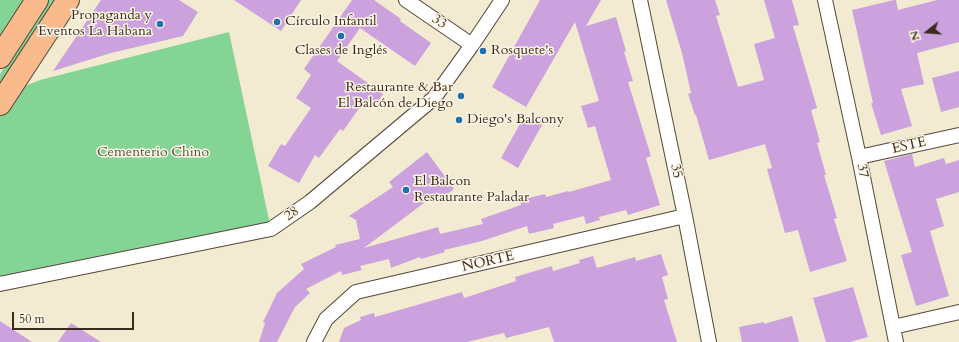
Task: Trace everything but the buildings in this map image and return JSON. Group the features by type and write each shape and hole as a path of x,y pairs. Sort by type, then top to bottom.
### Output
{"main road":[{"path":"0,57 37,0"},
{"path":"0,104 68,0"}],"street":[{"name":"33","path":"406,0 472,45"},
{"name":"28","path":"0,284 271,229 310,202 434,98 502,0"},
{"name":"35","path":"640,0 685,216 709,342"},
{"name":"37","path":"825,0 859,157 896,342"},
{"name":"ESTE","path":"859,157 959,135"},
{"name":"NORTE","path":"314,342 326,319 356,292 685,216"},
{"path":"893,327 959,312"}],"green space":[{"path":"0,0 37,0 0,57"},
{"path":"49,0 55,0 0,84 0,74"},
{"name":"Cementerio Chino","path":"229,32 271,229 0,282 0,104 8,93 40,80"}],"place":[{"name":"Círculo Infantil","path":"277,22"},
{"name":"Propaganda y Eventos La Habana","path":"160,24"},
{"name":"Clases de Inglés","path":"341,36"},
{"name":"Rosquete's","path":"483,51"},
{"name":"Restaurante & Bar El Balcón de Diego","path":"461,96"},
{"name":"Diego's Balcony","path":"459,120"},
{"name":"El Balcon Restaurante Paladar","path":"406,190"}]}
